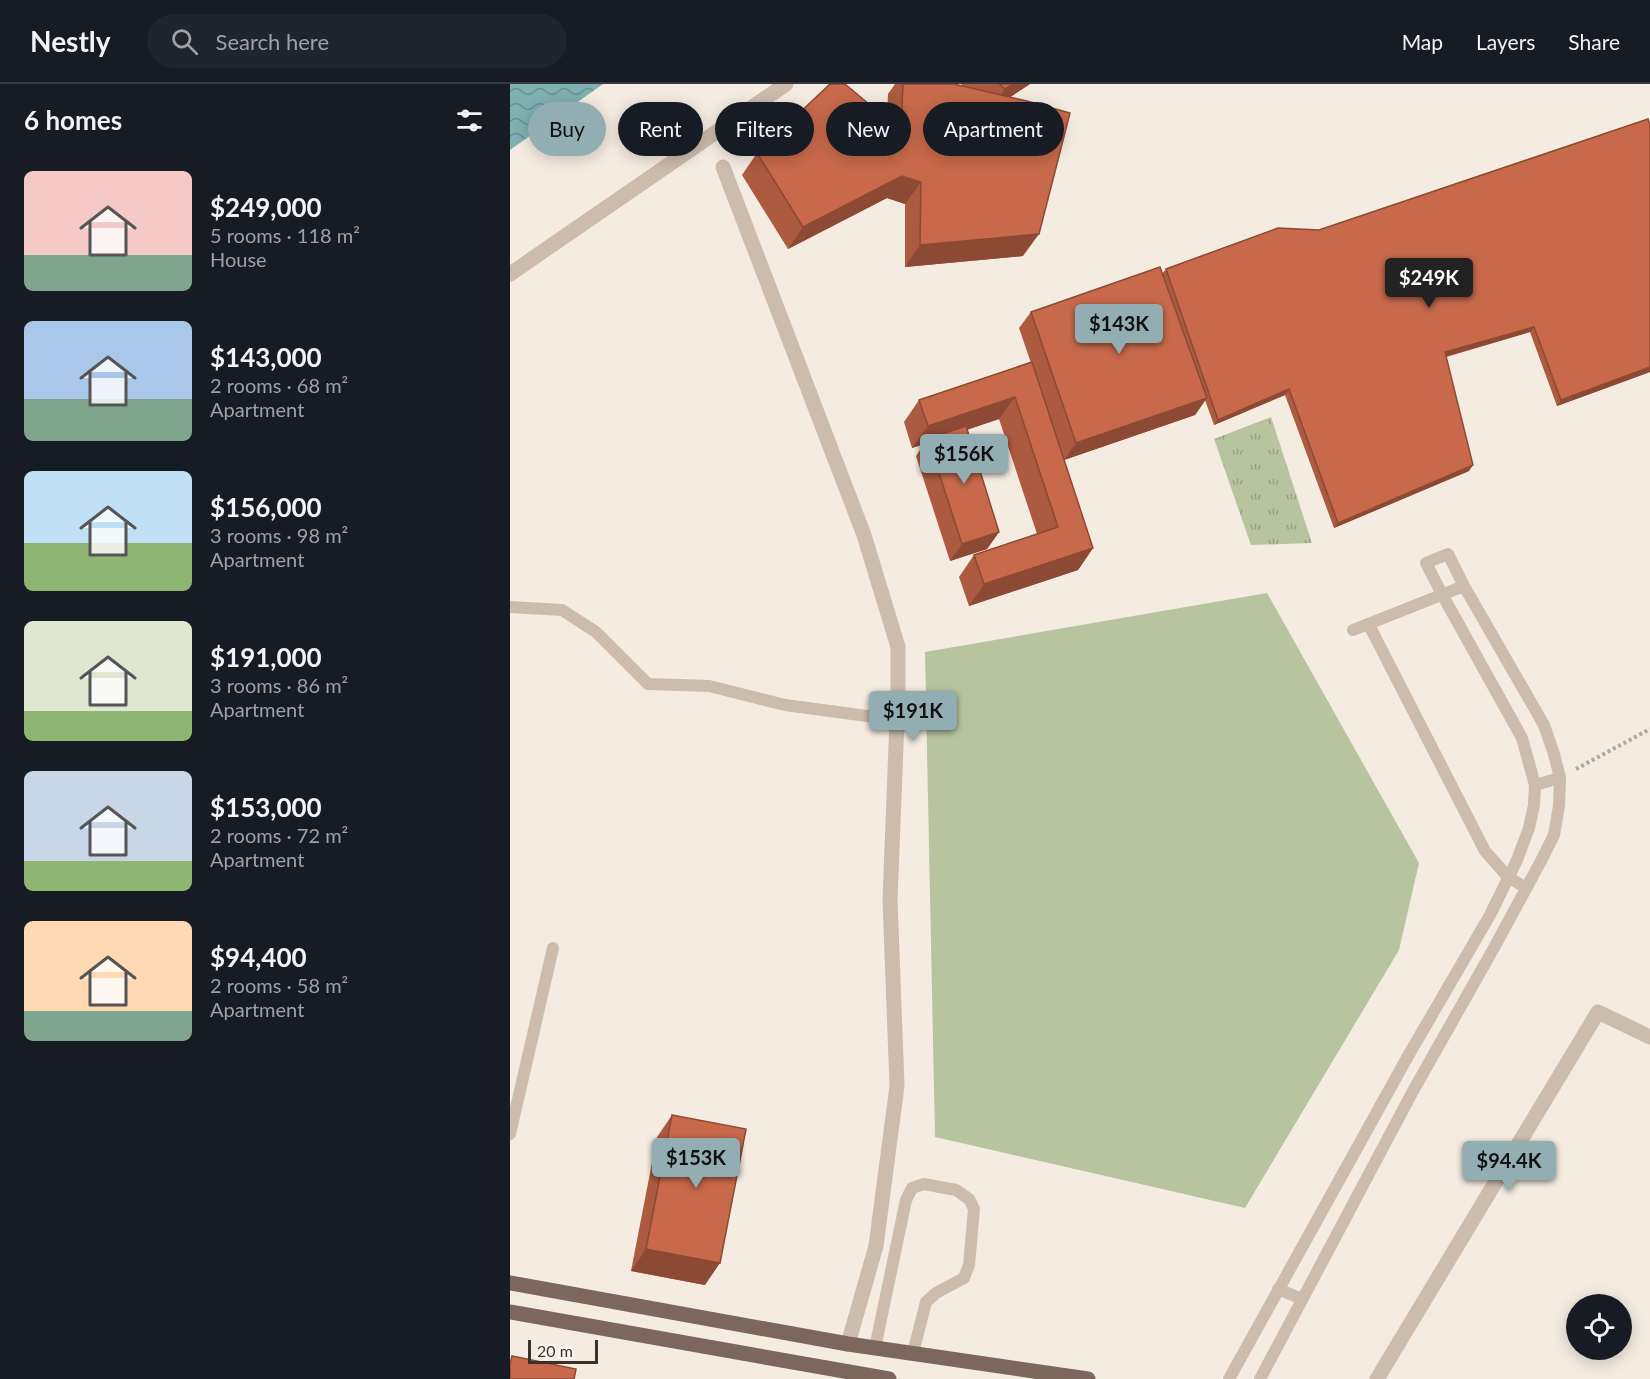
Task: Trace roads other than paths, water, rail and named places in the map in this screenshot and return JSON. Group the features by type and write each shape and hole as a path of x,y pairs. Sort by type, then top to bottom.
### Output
{"main road":[{"path":"510,1282 848,1344 1088,1379"},
{"path":"510,1312 840,1374 889,1379"}],"street":[{"path":"510,274 786,84"},
{"path":"723,167 864,535 898,647 890,900 897,1086 876,1246 848,1344"},
{"path":"1377,1379 1598,1012 1650,1037"}],"lane":[{"path":"1229,1379 1408,1056 1490,915 1517,860 1529,828 1535,785 1522,738 1426,563 1448,554 1544,726 1560,778 1559,806 1554,835 1495,946 1413,1091 1260,1379"},
{"path":"1353,630 1464,586"},
{"path":"510,607 562,610 597,632 648,684 709,686 785,705 897,720"},
{"path":"1369,624 1485,851 1508,877 1526,888"},
{"path":"1535,785 1560,778"},
{"path":"510,1134 553,948"},
{"path":"875,1348 906,1200 912,1188 924,1184 956,1190 969,1199 974,1209 969,1265 964,1278 936,1293 926,1302 913,1353"},
{"path":"1278,1289 1302,1299"}],"water":[{"path":"510,84 603,84 578,102 528,102 528,137 510,150"}]}
